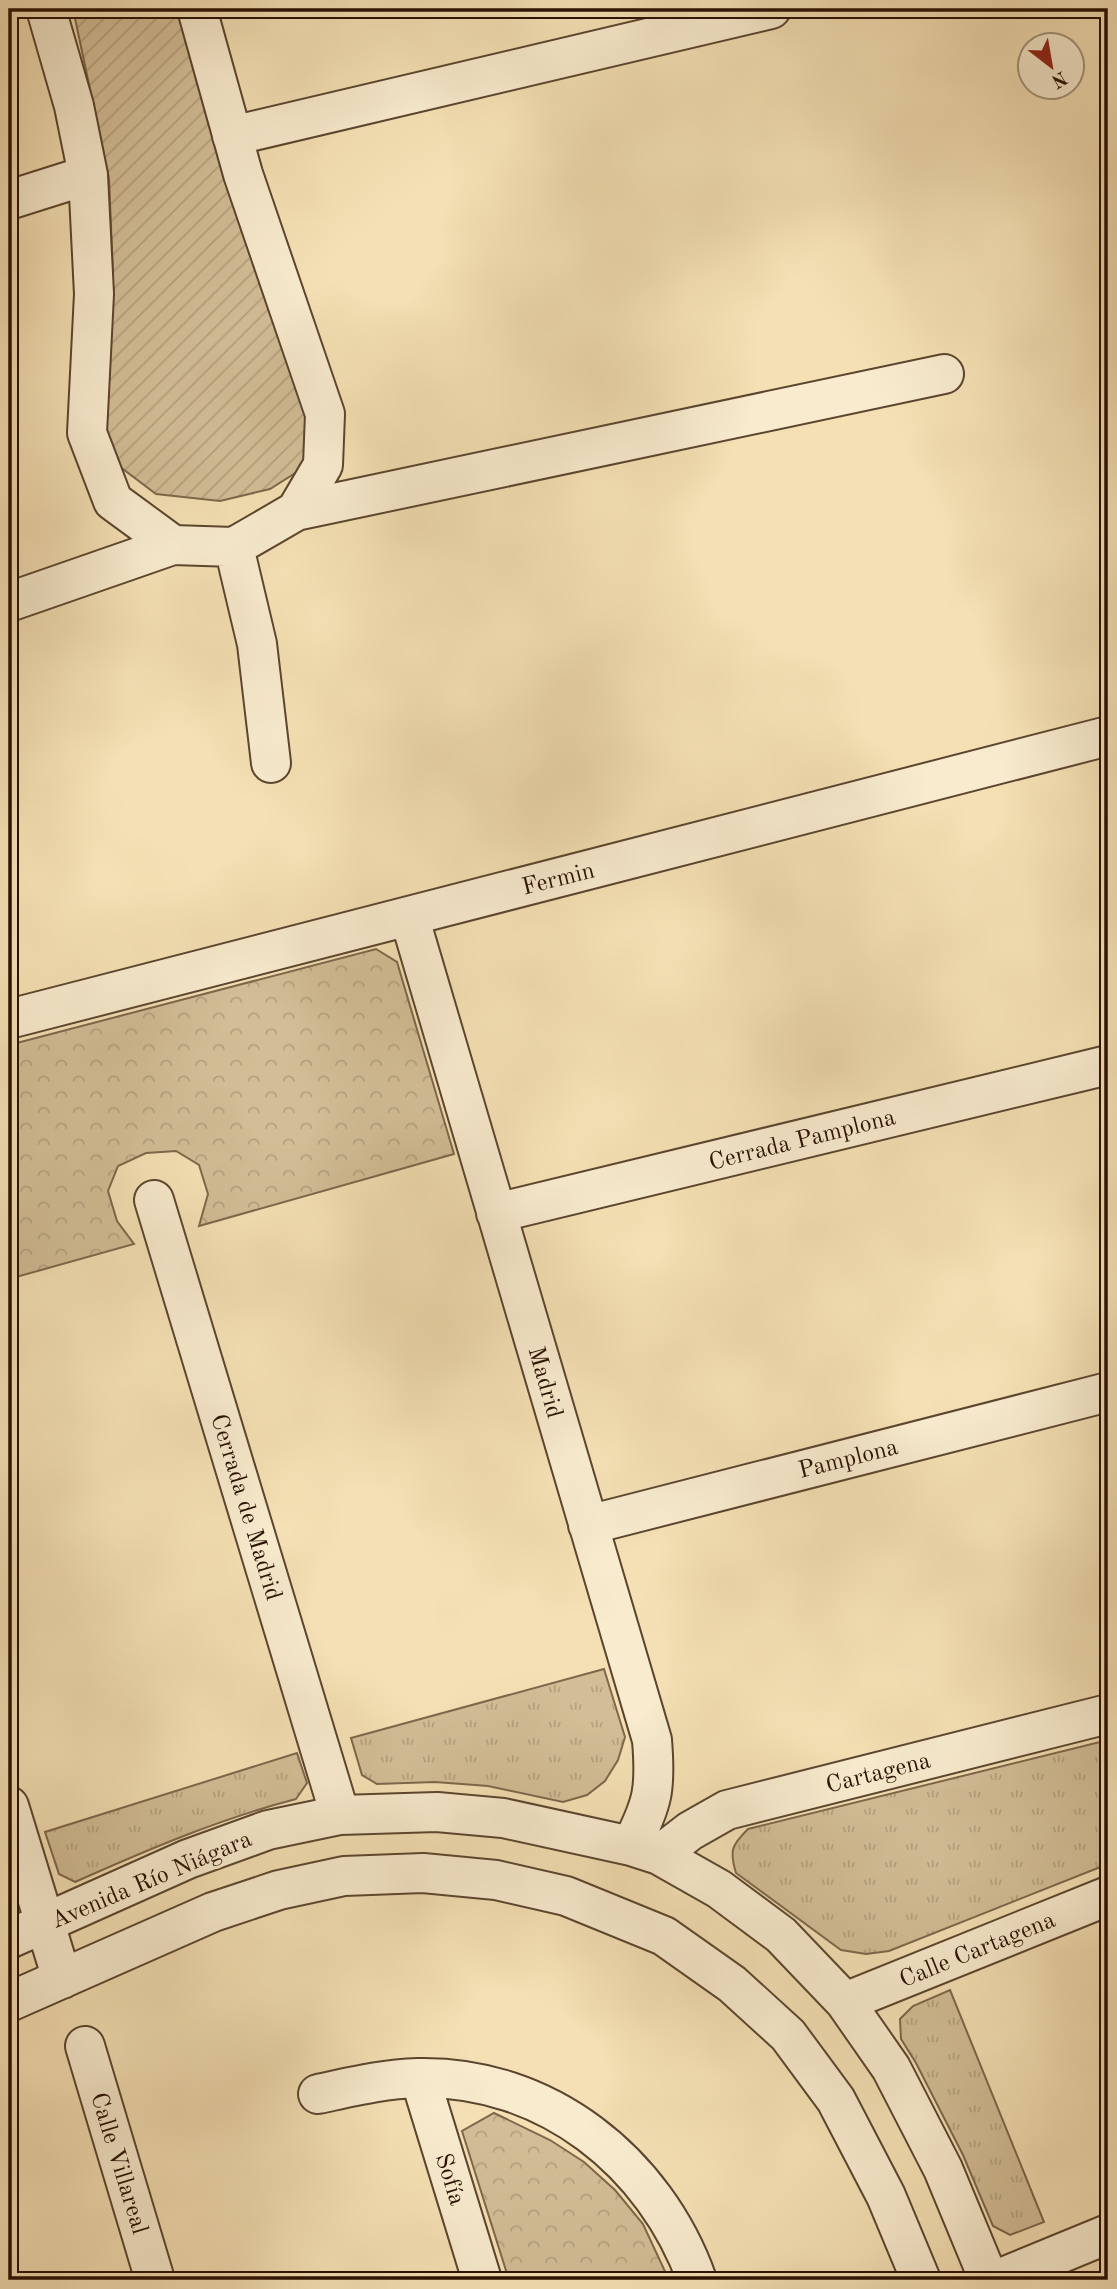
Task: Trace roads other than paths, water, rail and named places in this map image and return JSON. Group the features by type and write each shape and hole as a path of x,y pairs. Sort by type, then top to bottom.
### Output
{"street":[{"path":"46,9 74,106 88,175 94,294 87,433 113,501 173,545"},
{"path":"198,9 243,174 325,414 323,465 296,512"},
{"path":"232,135 771,9"},
{"path":"9,200 88,175"},
{"path":"9,602 173,545 234,547 296,512 944,374"},
{"path":"234,547 257,644 271,763"},
{"name":"Fermin","path":"9,1019 1108,736"},
{"name":"Madrid","path":"409,916 652,1741 655,1777 648,1813 645,1851"},
{"name":"Cerrada Pamplona","path":"496,1213 1108,1065"},
{"name":"Cerrada de Madrid","path":"153,1200 340,1815"},
{"name":"Pamplona","path":"588,1525 1108,1392"},
{"name":"Cartagena","path":"645,1851 690,1831 727,1810 1108,1714"},
{"path":"9,1806 62,1979"},
{"name":"Avenida Río Niágara","path":"9,1939 188,1859 268,1830 340,1815 437,1812 503,1818 645,1851 719,1889 781,1935 845,2002 891,2068 943,2169 989,2280"},
{"path":"9,2002 213,1912 279,1890 344,1876 435,1874 496,1880 566,1896 664,1936 732,1984 788,2035 836,2100 886,2196 921,2280"},
{"name":"Calle Cartagena","path":"845,2002 1108,1896"},
{"name":"Calle Villareal","path":"85,2046 155,2280"},
{"path":"317,2094 374,2081 420,2078 475,2082 522,2094 565,2118 603,2144 637,2175 664,2213 697,2280"},
{"name":"Sofía","path":"420,2078 482,2280"},
{"path":"996,2280 1108,2234"}]}
